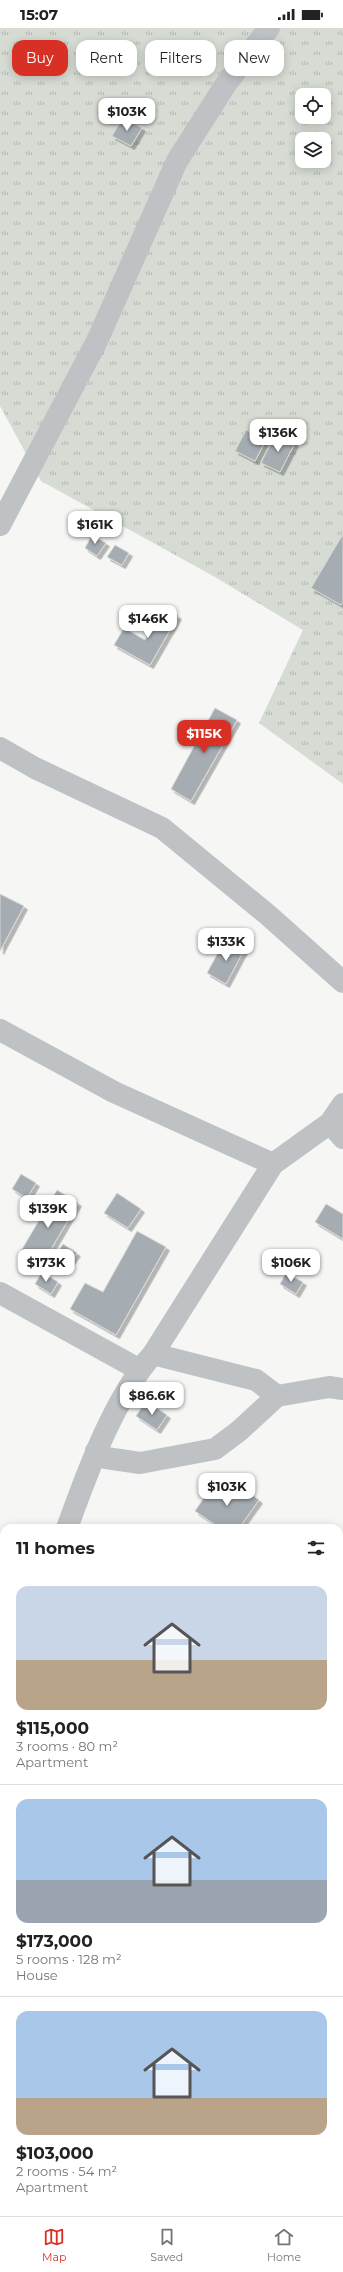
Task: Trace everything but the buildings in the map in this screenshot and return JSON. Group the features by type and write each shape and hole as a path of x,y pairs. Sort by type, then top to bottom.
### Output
{"street":[{"path":"0,525 97,341 177,162 226,84 269,28"},
{"path":"0,748 35,768 162,828 268,915 343,982"},
{"path":"0,1030 114,1092 273,1164"},
{"path":"69,1524 96,1451 147,1362 273,1164 336,1131 343,1104"},
{"path":"0,1293 147,1362 256,1380 277,1396"},
{"path":"96,1451 106,1458 140,1463 215,1449 239,1431 277,1396 329,1387 343,1389"}],"green space":[{"path":"0,28 343,28 343,784 259,723 303,630 215,577 41,481 0,406"}]}
